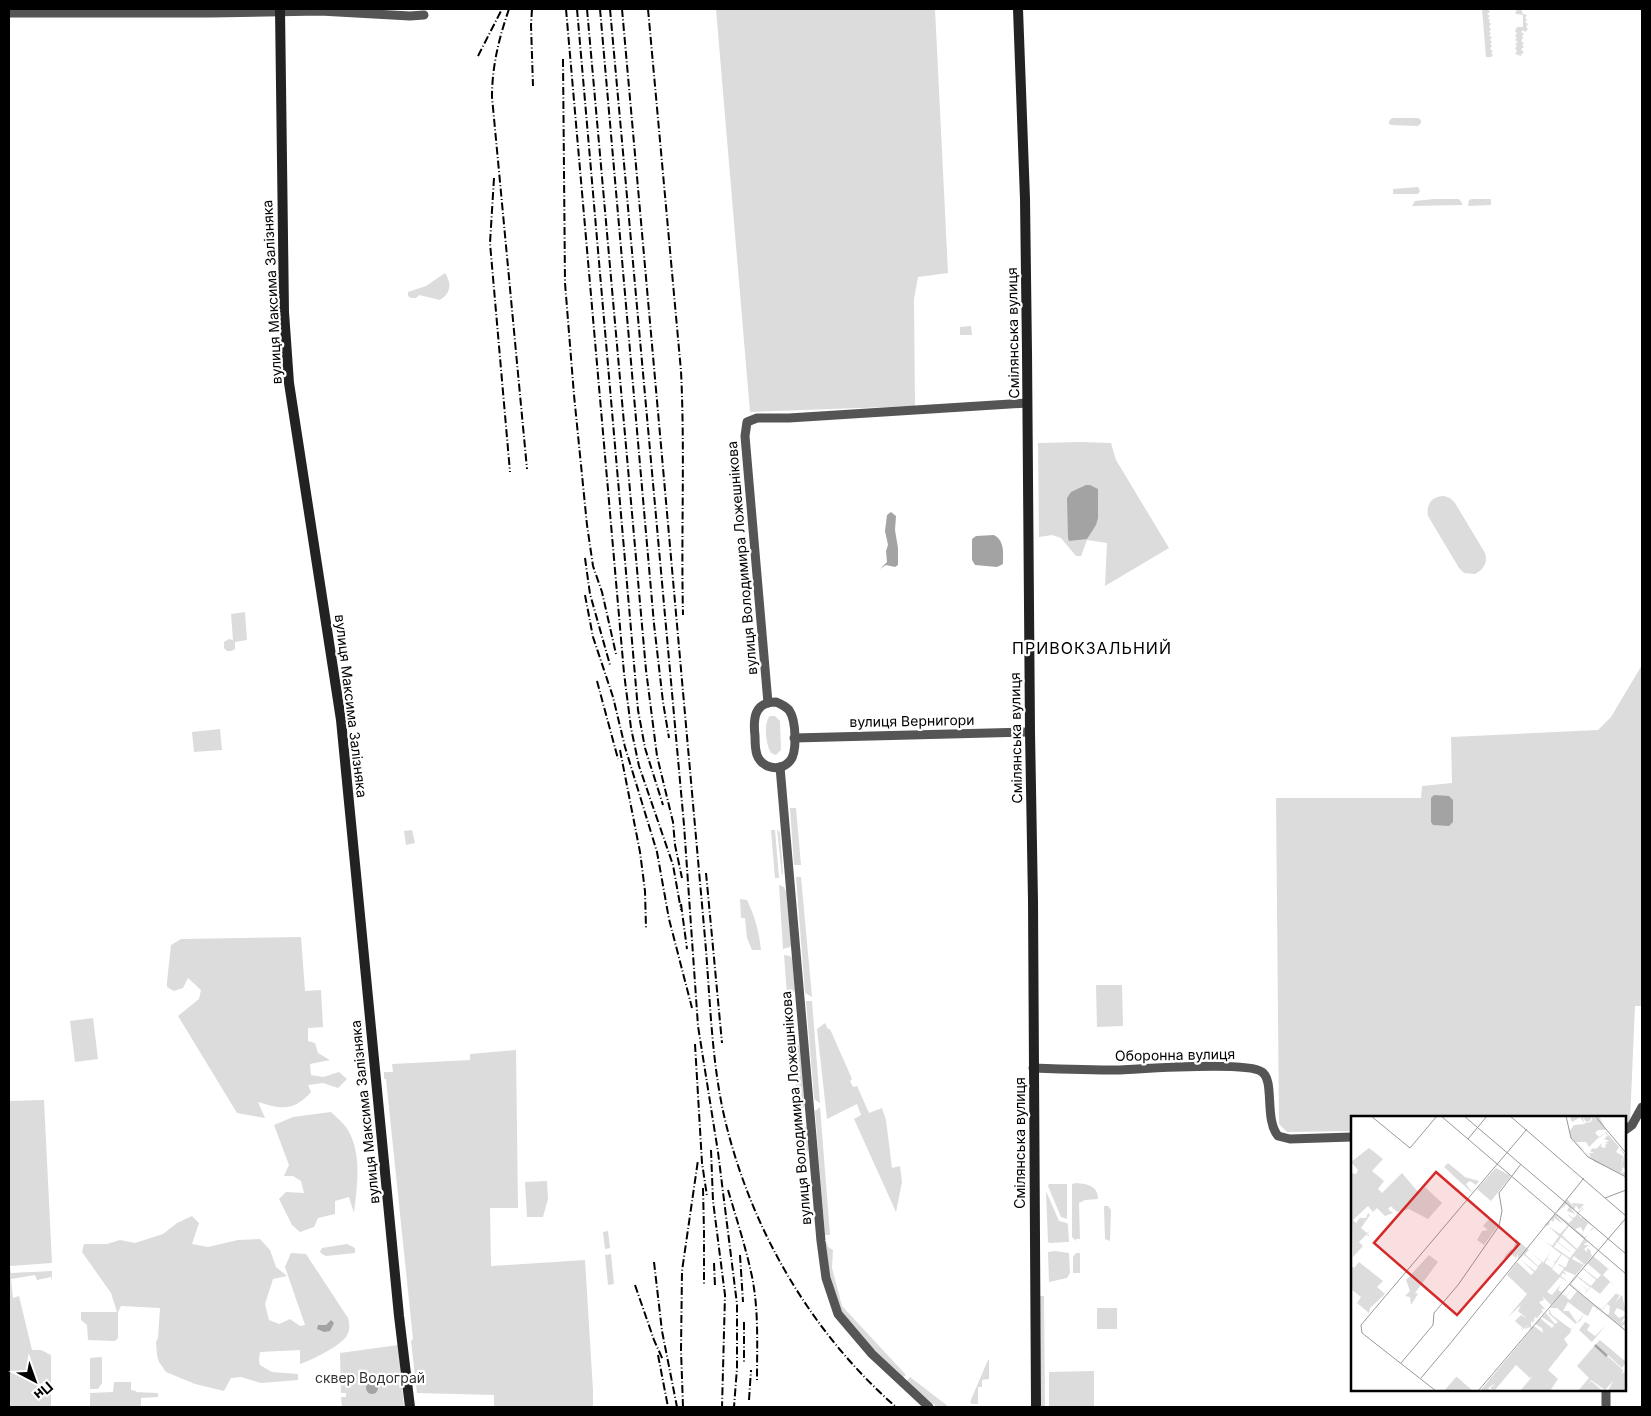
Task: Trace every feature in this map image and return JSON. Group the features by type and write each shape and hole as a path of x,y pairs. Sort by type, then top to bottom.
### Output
{"main road":[{"name":"Смілянська вулиця","path":"1018,9 1025,209 1033,902 1036,1407"},
{"name":"вулиця Максима Залізняка","path":"280,11 284,312 289,383 341,720 399,1316 410,1407"}],"street":[{"path":"9,13 320,11 410,16 424,15"},
{"name":"вулиця Володимира Ложешнікова","path":"768,703 745,436 747,422 757,418 789,418 1027,402"},
{"path":"768,703 780,703 790,711 794,738 795,748 793,756 788,763 773,768 765,765 759,759 756,751 754,718 760,707 768,703"},
{"name":"вулиця Вернигори","path":"794,738 1030,732"},
{"name":"вулиця Володимира Ложешнікова","path":"780,767 820,1231 826,1278 833,1302 844,1322 872,1354 929,1407"},
{"name":"Оборонна вулиця","path":"1033,1068 1118,1070 1235,1066 1255,1069 1262,1071 1268,1078 1272,1126 1278,1136 1290,1139 1351,1137"},
{"path":"1626,1129 1632,1125 1642,1107"},
{"path":"1606,1391 1606,1407"}],"green space":[{"path":"716,9 935,9 948,273 918,277 914,299 915,406 750,412"},
{"path":"1482,9 1488,9 1490,12 1487,14 1490,16 1488,18 1491,24 1489,36 1492,37 1490,49 1493,51 1491,53 1493,55 1491,57 1486,57"},
{"path":"1516,9 1521,9 1523,14 1527,15 1525,22 1528,24 1526,27 1528,29 1525,32 1523,30 1521,32 1524,34 1521,41 1524,43 1522,45 1524,47 1521,49 1524,53 1521,56 1515,54 1517,46 1515,44 1518,42 1515,40 1517,33 1515,31 1517,27 1523,27 1523,15 1516,14"},
{"path":"1392,118 1418,118 1421,120 1421,123 1418,126 1392,125 1389,124 1389,121"},
{"path":"1418,187 1420,191 1418,194 1393,194 1393,189"},
{"path":"1459,199 1462,205 1412,206 1415,201"},
{"path":"1491,199 1491,205 1468,206 1469,200"},
{"path":"445,273 449,281 449,288 440,300 419,295 416,298 408,296 408,292 426,286"},
{"path":"971,326 972,335 960,335 960,327"},
{"path":"1038,443 1111,443 1116,460 1169,548 1105,586 1107,543 1087,540 1081,556 1076,556 1061,538 1052,535 1039,537"},
{"path":"1444,496 1450,498 1455,503 1485,553 1485,565 1475,574 1464,573 1459,568 1428,516 1429,504 1433,499"},
{"path":"245,612 247,640 235,642 235,649 227,651 224,648 224,642 229,639 233,640 231,614"},
{"path":"1642,665 1642,1006 1635,1006 1630,1122 1626,1125 1626,1116 1351,1116 1351,1131 1287,1132 1279,1124 1276,798 1421,798 1422,786 1452,783 1451,737 1598,730 1611,717"},
{"path":"770,716 775,716 780,721 781,750 776,755 771,753 767,740 766,724"},
{"path":"220,729 222,750 194,752 192,732"},
{"path":"790,808 796,808 801,865 794,865"},
{"path":"777,829 780,833 782,876"},
{"path":"412,830 415,843 406,845 404,831"},
{"path":"771,830 775,830 779,878 775,878"},
{"path":"796,877 801,877 812,997 805,993"},
{"path":"779,885 784,887 787,894 791,945 783,949"},
{"path":"740,899 747,900 750,906 758,930 761,950 752,950 747,938 745,918 741,918"},
{"path":"301,937 305,991 321,990 323,1027 308,1028 308,1041 315,1043 318,1053 330,1060 310,1064 311,1075 323,1077 339,1072 347,1079 338,1088 323,1083 308,1085 311,1092 292,1106 280,1107 258,1102 265,1118 237,1113 178,1016 199,999 201,990 188,978 183,988 174,991 167,987 171,945 181,939"},
{"path":"784,955 792,958 795,990 793,993 787,994"},
{"path":"1096,985 1122,985 1123,1026 1097,1027"},
{"path":"806,1001 812,1001 820,1103 814,1097"},
{"path":"93,1018 98,1059 75,1062 70,1021"},
{"path":"825,1023 828,1029 830,1029 852,1079 850,1081 853,1087 857,1086 869,1113 882,1108 886,1120 892,1168 900,1166 902,1182 896,1212 854,1119 861,1115 857,1104 827,1119 817,1029"},
{"path":"792,1043 797,1043 800,1048 805,1104 803,1108 798,1109"},
{"path":"516,1050 518,1208 490,1208 491,1266 585,1260 593,1407 494,1407 494,1395 417,1393 411,1341 413,1339 384,1072 393,1072 392,1064 470,1060 470,1054"},
{"path":"44,1100 52,1263 10,1266 11,1273 52,1271 52,1281 51,1277 37,1280 35,1275 11,1279 13,1298 19,1296 32,1350 41,1350 51,1355 51,1407 9,1407 9,1101"},
{"path":"820,1107 830,1235 825,1235 815,1111"},
{"path":"331,1112 347,1129 356,1151 358,1172 354,1213 349,1197 335,1201 335,1214 318,1218 314,1227 300,1232 292,1225 279,1199 286,1192 304,1193 301,1181 293,1176 284,1176 289,1165 274,1125 293,1117"},
{"path":"807,1127 808,1151 800,1154 799,1128"},
{"path":"547,1181 548,1199 543,1217 527,1217 525,1182"},
{"path":"1049,1184 1067,1184 1067,1219 1061,1217 1048,1186"},
{"path":"1072,1184 1092,1186 1098,1195 1098,1199 1085,1200 1079,1203 1080,1239 1076,1239 1076,1241 1072,1237"},
{"path":"1046,1191 1059,1221 1068,1225 1069,1242 1048,1242"},
{"path":"1104,1206 1108,1206 1111,1210 1110,1241 1105,1239"},
{"path":"192,1216 199,1223 192,1244 208,1247 238,1240 260,1239 270,1250 276,1267 287,1276 273,1279 265,1304 269,1320 279,1324 290,1319 300,1326 305,1325 285,1267 291,1253 306,1254 348,1318 349,1328 343,1341 317,1357 300,1364 300,1350 260,1352 260,1365 272,1372 298,1374 298,1380 261,1383 241,1377 231,1378 224,1391 195,1384 166,1372 159,1362 157,1355 156,1342 158,1338 160,1308 121,1306 118,1312 118,1338 115,1341 88,1340 87,1325 81,1320 81,1312 117,1312 111,1293 82,1252 84,1244 107,1244 120,1240 135,1243 163,1234 177,1223"},
{"path":"608,1231 610,1248 605,1249 603,1232"},
{"path":"827,1242 828,1247 833,1250 832,1268 842,1306 906,1375 902,1378 859,1334 841,1310 832,1282"},
{"path":"347,1244 355,1248 355,1253 326,1256 320,1252 322,1248"},
{"path":"1048,1252 1069,1253 1070,1273 1067,1278 1049,1282"},
{"path":"1076,1253 1080,1253 1080,1273 1073,1273 1073,1257"},
{"path":"611,1254 614,1284 608,1285 605,1255"},
{"path":"1040,1296 1044,1296 1045,1407 1041,1407"},
{"path":"1097,1308 1117,1308 1117,1329 1097,1329"},
{"name":"сквер Водограй","path":"398,1345 404,1407 342,1407 341,1397 346,1397 346,1393 341,1393 340,1353"},
{"path":"102,1357 102,1383 98,1389 90,1389 90,1358"},
{"path":"988,1360 989,1379 982,1380 982,1387 978,1387 978,1404 972,1404 970,1402"},
{"path":"1094,1371 1094,1407 1049,1407 1049,1372"},
{"path":"910,1377 949,1407 937,1407 906,1382"},
{"path":"114,1382 131,1382 131,1390 158,1393 158,1397 141,1398 141,1407 90,1407 90,1393 113,1392"}],"shaded area":[{"path":"1086,485 1098,489 1098,518 1096,525 1087,539 1069,541 1067,498 1071,492"},
{"path":"891,512 896,516 895,530 898,565 895,567 886,565 880,569 887,562 886,551 888,545 885,531 887,515"},
{"path":"994,535 1002,544 1003,564 997,567 975,565 972,560 972,539 976,536"},
{"path":"1434,795 1449,796 1453,800 1453,822 1449,826 1433,825 1431,822 1431,798"},
{"path":"331,1320 334,1323 330,1331 324,1332 317,1329 318,1325 326,1325"},
{"path":"370,1382 374,1382 378,1388 374,1394 370,1394 366,1390 366,1386"}],"railway":[{"path":"478,56 502,9"},
{"path":"509,9 497,52 493,74 492,97 527,469"},
{"path":"532,9 533,86"},
{"path":"566,9 624,673 631,728 639,766 673,865 681,910"},
{"path":"577,9 638,710 645,748 663,805"},
{"path":"587,9 646,670 657,756 673,822 675,845 682,878"},
{"path":"600,9 654,624 669,738"},
{"path":"610,9 684,825 698,1026 718,1152 737,1304 737,1368 734,1407"},
{"path":"622,9 713,1046 723,1111 734,1153 748,1194 786,1273 836,1345 896,1407"},
{"path":"648,9 681,371 683,615"},
{"path":"563,59 565,283 574,395 593,566 602,592 616,654"},
{"path":"494,178 490,243 510,472"},
{"path":"585,558 590,594 610,665"},
{"path":"585,595 593,637 613,697 625,747 657,852 669,919 692,1008"},
{"path":"597,681 618,759"},
{"path":"620,750 640,852 645,891 646,928"},
{"path":"706,873 722,1043"},
{"path":"681,904 687,949"},
{"path":"695,1044 702,1163 707,1196"},
{"path":"711,1150 713,1201 725,1295 722,1407"},
{"path":"683,1407 681,1350 682,1271 698,1160"},
{"path":"703,1188 704,1286"},
{"path":"728,1190 754,1285 757,1326 757,1380"},
{"path":"740,1255 743,1302"},
{"path":"654,1262 662,1331 677,1407"},
{"path":"714,1263 715,1286"},
{"path":"635,1285 663,1360"},
{"path":"744,1322 744,1362"},
{"path":"658,1355 668,1407"},
{"path":"749,1400 751,1370"}],"district":[{"name":"ПРИВОКЗАЛЬНИЙ","path":"1092,648"}]}
